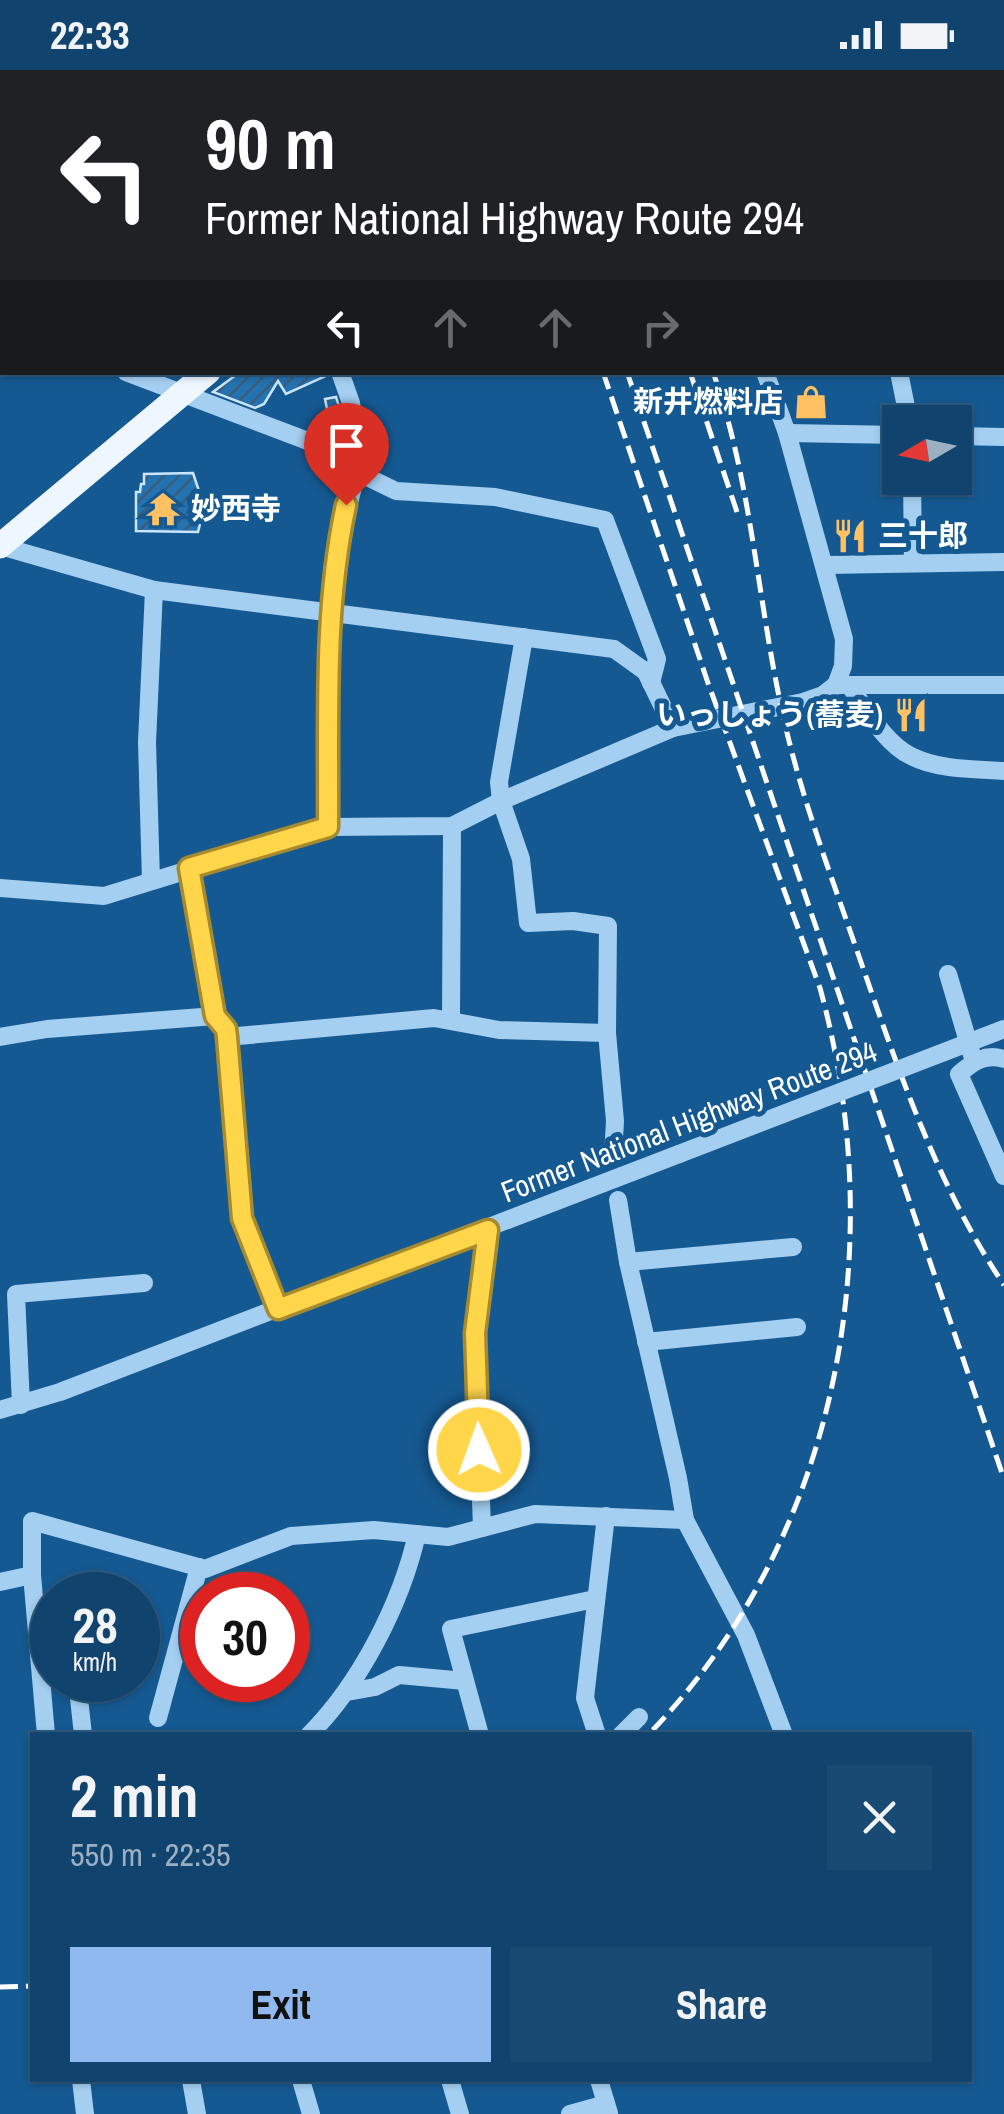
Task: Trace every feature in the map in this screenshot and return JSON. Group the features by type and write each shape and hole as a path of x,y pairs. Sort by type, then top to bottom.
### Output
{"main road":[{"path":"0,546 205,375"}],"street":[{"path":"134,375 357,466 396,491 496,497 604,520 657,659 651,683"},
{"path":"328,827 329,613 337,549 357,466 357,427 341,375"},
{"path":"766,375 826,565 844,639 842,685 910,756 937,764 1004,771"},
{"path":"901,375 906,405"},
{"path":"787,433 882,435"},
{"path":"972,436 1004,436"},
{"path":"912,495 913,563"},
{"path":"0,546 154,590 614,649 634,660 674,728"},
{"path":"826,565 1004,562"},
{"path":"151,881 146,742 154,590"},
{"path":"524,637 498,782 501,801 520,859 528,924 573,921 608,926 607,1033 615,1122 613,1156"},
{"path":"0,888 104,896 328,827 452,826 501,801 674,728 803,702 842,685 1004,685"},
{"path":"451,1019 452,826"},
{"path":"189,868 215,1016 226,1029 242,1218 278,1309"},
{"path":"948,974 974,1060"},
{"path":"0,1037 47,1029 215,1016"},
{"path":"227,1037 434,1018 499,1030 607,1033"},
{"name":"Former National Highway Route 294","path":"0,1410 488,1230 1004,1029"},
{"path":"999,1057 974,1060 958,1074 1004,1176"},
{"path":"618,1200 685,1520 746,1635 783,1732"},
{"path":"482,1528 475,1333 488,1230"},
{"path":"628,1262 793,1246"},
{"path":"21,1405 16,1294 144,1282"},
{"path":"646,1342 797,1327"},
{"path":"32,1572 32,1521 205,1569 291,1536 374,1530 448,1537 535,1514 685,1520"},
{"path":"597,1732 585,1698 606,1516"},
{"path":"312,1732 347,1692 406,1578 417,1534"},
{"path":"158,1718 199,1567"},
{"path":"0,1582 30,1575"},
{"path":"479,1732 452,1629 595,1599"},
{"path":"347,1692 376,1687 399,1675 465,1681"},
{"path":"46,1732 47,1702"},
{"path":"79,1702 83,1732"},
{"path":"624,1732 639,1717"},
{"path":"82,2082 85,2114"},
{"path":"191,2082 197,2114"},
{"path":"302,2082 311,2114"},
{"path":"451,2082 460,2114"},
{"path":"570,2114 607,2109 600,2082"}],"building":[{"path":"236,375 328,375 286,394 278,381 264,404 255,408 213,392"},
{"path":"336,397 345,442 327,435 322,415 328,414 325,399"},
{"path":"193,473 199,491 197,511 203,512 198,532 136,531 136,492 144,484 144,474"}],"railway":[{"path":"604,375 708,683 820,988 841,1086 850,1186 847,1286 832,1385 805,1481 765,1572 713,1657 650,1732"},
{"path":"628,375 1004,1479"},
{"path":"691,375 737,512"},
{"path":"714,375 745,496 781,706 814,827 919,1120 957,1204 1004,1285"},
{"path":"0,1987 30,1986"}],"place":[{"name":"新井燃料店","path":"811,402"},
{"name":"妙西寺","path":"163,509"},
{"name":"三十郎","path":"850,536"},
{"name":"いっしょう(蕎麦)","path":"911,715"}],"route":[{"path":"346,505 329,613 328,827 189,868 215,1016 226,1029 242,1218 278,1309 488,1230 475,1333 479,1450"}]}
